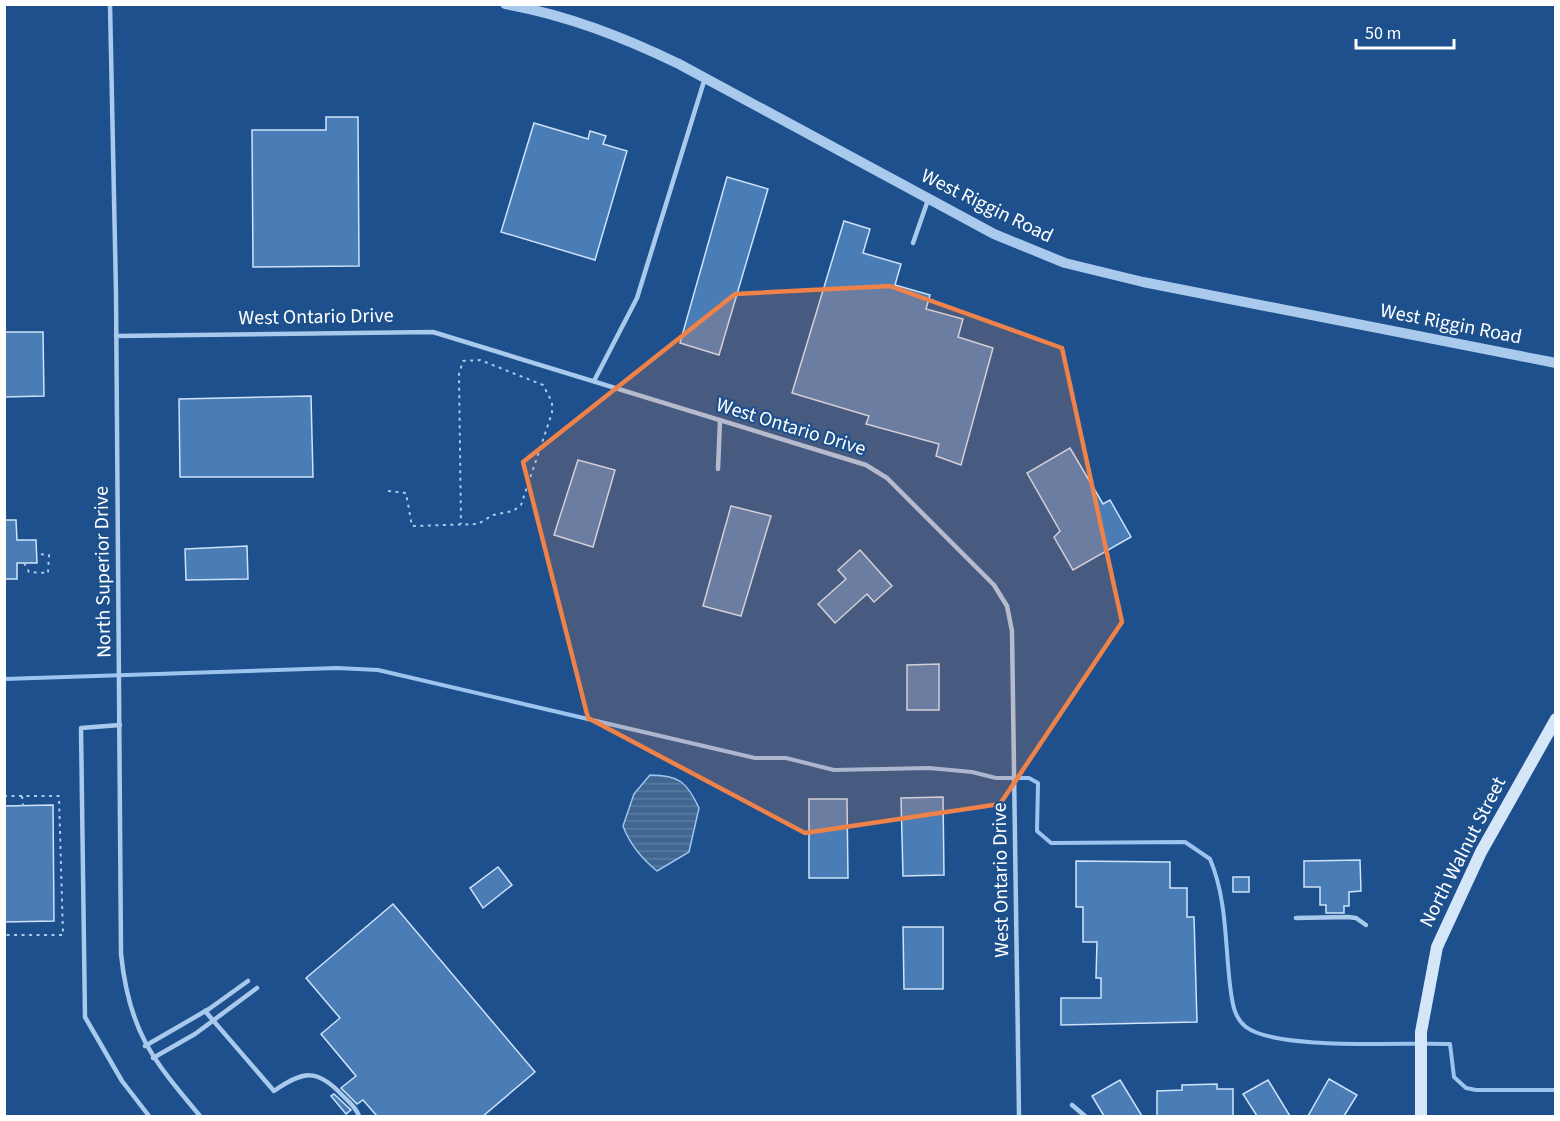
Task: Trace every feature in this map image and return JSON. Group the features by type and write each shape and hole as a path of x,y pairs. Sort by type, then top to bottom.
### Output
{"main road":[{"name":"North Walnut Street","path":"1421,1116 1421,1032 1432,968 1448,919 1481,852 1556,719"}],"street":[{"name":"West Riggin Road","path":"505,4 597,27 705,77 928,199 1026,249 1101,273 1556,363"}],"lane":[{"name":"North Superior Drive","path":"110,4 116,336 121,954 130,1009 145,1046 200,1116"},
{"path":"594,381 637,298 705,77"},
{"path":"913,243 928,199"},
{"name":"West Ontario Drive","path":"116,336 420,330 720,420 873,469 887,478 994,585 1006,606 1012,631 1019,1116"},
{"path":"718,469 720,420"},
{"path":"120,725 81,728 85,1017 122,1080 149,1116"},
{"path":"1296,918 1348,916 1366,925"},
{"path":"145,1046 205,1011 248,981"},
{"path":"153,1058 257,988"},
{"path":"205,1011 274,1091 291,1080 316,1075 328,1080 357,1110 359,1116"},
{"path":"1072,1105 1085,1116"}],"path":[{"path":"388,491 406,493 412,526 478,524 493,514 513,511 521,505 552,412 552,402 543,385 472,359 463,361 459,374 461,524"},
{"path":"24,563 29,572 48,573 49,555 37,554"},
{"path":"4,796 59,796 63,935 4,936"},
{"path":"22,796 23,806"}],"highlighted area":[{"path":"890,286 1062,348 1122,622 1000,804 805,833 588,718 523,462 735,294"}],"water":[{"path":"650,775 668,776 681,782 686,786 699,808 689,852 657,871 637,851 623,826 634,794"}],"building":[{"path":"326,117 358,117 359,266 253,267 252,130 326,130"},
{"path":"534,123 588,139 590,131 606,136 603,144 627,151 595,260 501,232"},
{"path":"727,177 768,189 719,355 680,343"},
{"path":"844,221 870,229 863,253 901,264 895,285 930,295 926,309 963,319 958,337 993,348 961,465 936,456 939,444 866,424 869,416 792,393"},
{"path":"4,332 43,332 44,396 4,397"},
{"path":"311,396 313,477 180,477 179,399"},
{"path":"1070,448 1103,504 1110,500 1131,537 1073,570 1054,537 1060,531 1027,473"},
{"path":"578,460 615,470 593,547 554,535"},
{"path":"731,506 771,516 741,616 703,606"},
{"path":"4,520 16,520 17,540 36,540 37,563 17,563 17,579 4,579"},
{"path":"247,546 248,579 186,580 185,549"},
{"path":"860,550 892,586 874,602 867,594 835,623 818,604 846,579 838,570"},
{"path":"939,664 939,710 907,710 907,665"},
{"path":"943,797 944,875 903,876 901,798"},
{"path":"809,799 847,799 848,878 809,878"},
{"path":"53,805 54,921 4,922 4,806"},
{"path":"1360,860 1361,891 1349,892 1349,906 1344,906 1344,913 1326,913 1326,905 1320,905 1320,887 1304,887 1304,861"},
{"path":"1076,861 1170,862 1170,888 1187,888 1187,917 1194,917 1197,1022 1061,1025 1061,998 1101,998 1101,978 1096,978 1097,942 1083,942 1083,907 1076,907"},
{"path":"498,867 512,885 483,908 470,888"},
{"path":"1233,877 1249,877 1249,892 1233,892"},
{"path":"393,904 535,1072 483,1116 377,1116 363,1100 357,1104 341,1088 356,1076 321,1034 340,1018 306,978"},
{"path":"903,927 943,927 943,989 904,989"},
{"path":"1329,1079 1357,1095 1344,1116 1308,1116"},
{"path":"1120,1080 1142,1116 1104,1116 1092,1096"},
{"path":"1268,1080 1290,1116 1257,1116 1243,1094"},
{"path":"1217,1084 1217,1089 1233,1089 1233,1116 1157,1116 1157,1091 1182,1090 1182,1085"},
{"path":"334,1094 351,1110 346,1114 331,1096"}],"waterway":[{"path":"4,679 337,668 378,670 755,758 786,758 834,770 929,768 972,772 996,778 1029,778 1038,783 1037,831 1051,843 1185,842 1210,859 1220,890 1233,1002 1238,1018 1246,1027 1262,1035 1285,1040 1344,1044 1450,1044 1454,1077 1466,1088 1556,1090"}]}
